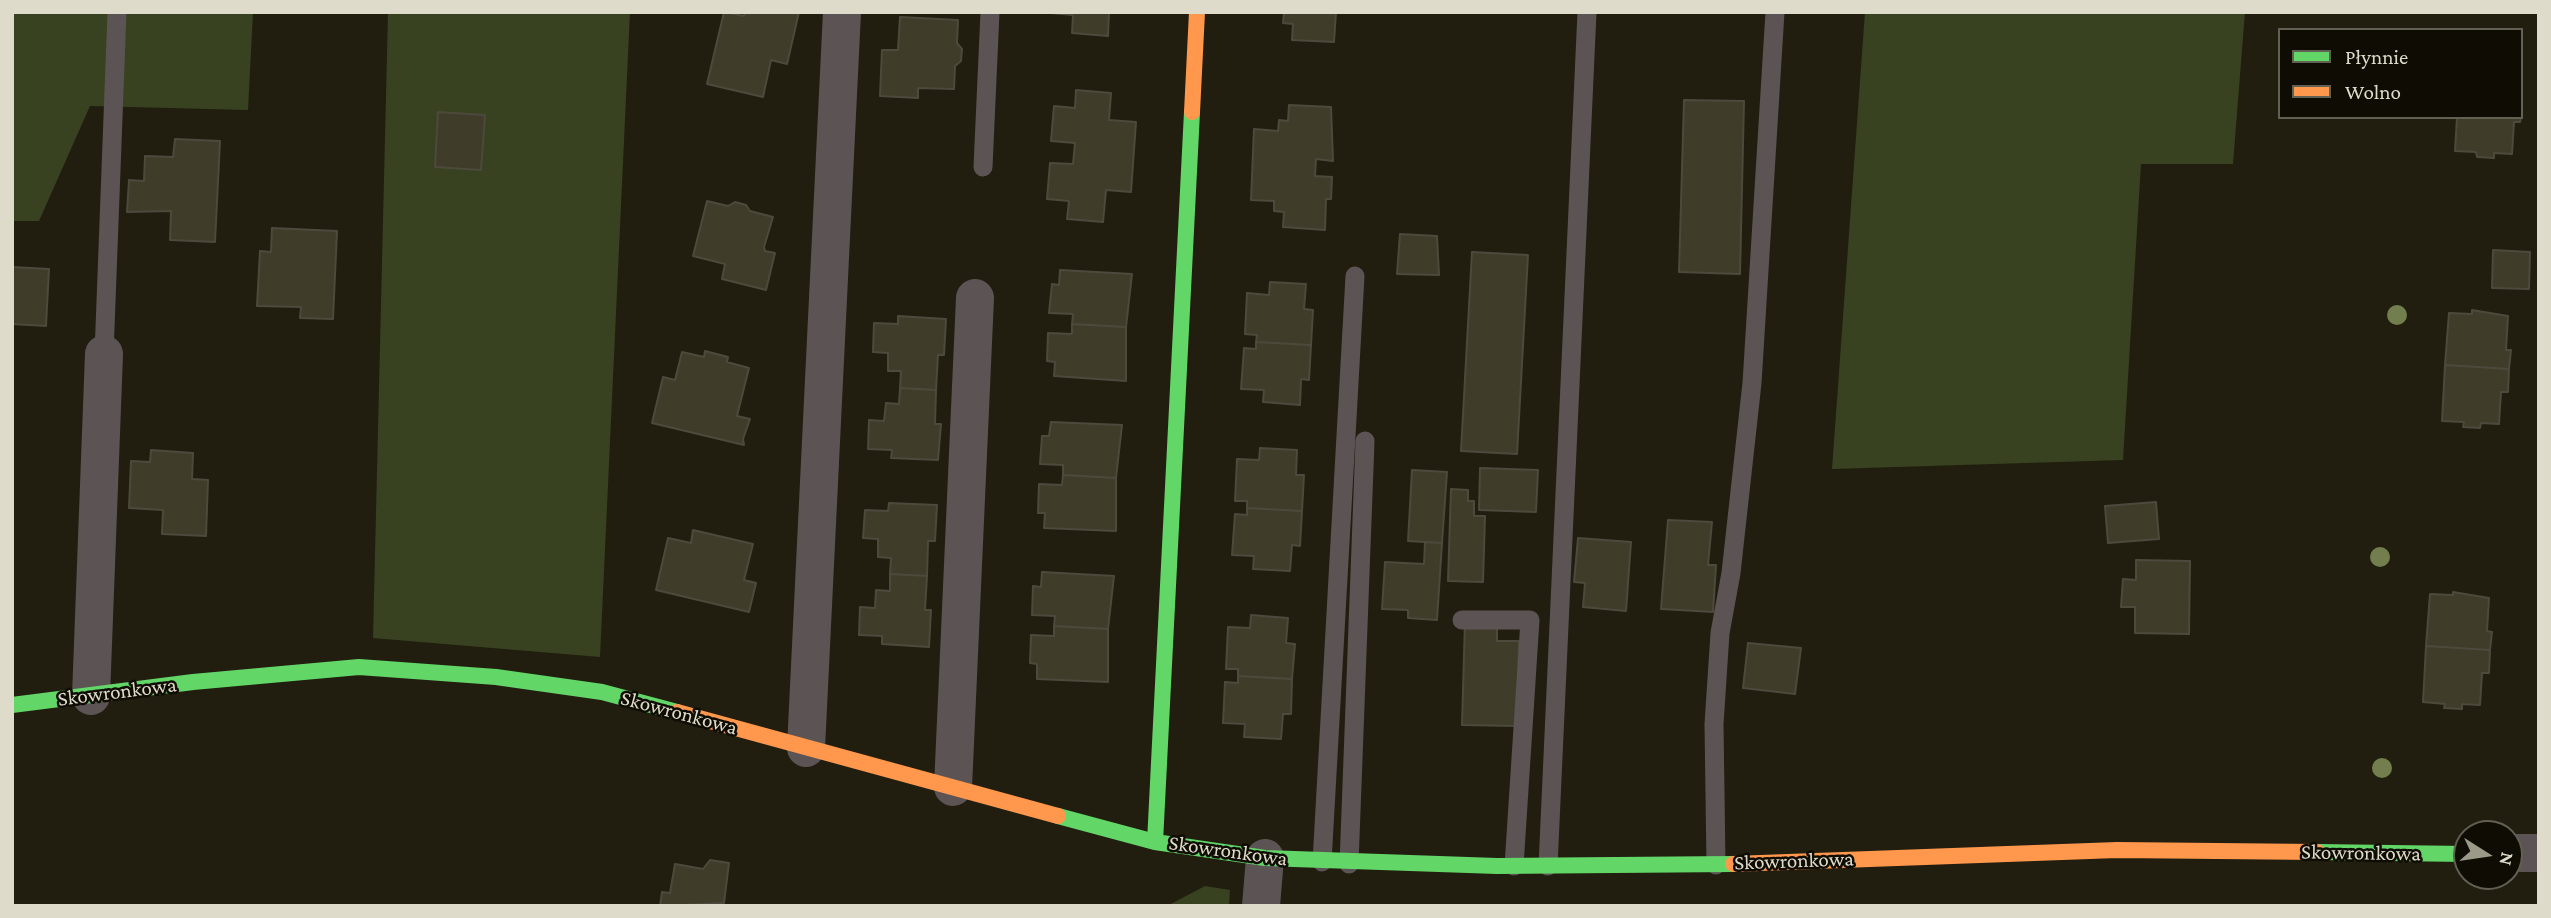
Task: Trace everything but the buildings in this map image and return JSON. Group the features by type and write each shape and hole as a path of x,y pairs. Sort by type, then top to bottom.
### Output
{"street":[{"path":"806,748 842,12"},
{"path":"1155,842 1197,12"},
{"path":"953,787 975,298"},
{"path":"91,695 104,354"},
{"name":"Skowronkowa","path":"12,705 193,682 359,667 496,677 602,692 1155,842 1265,859 1322,863 1514,866 1716,864 2091,851 2453,854"},
{"path":"1261,906 1265,859"}],"lane":[{"path":"104,354 117,12"},
{"path":"983,167 990,12"},
{"path":"1548,866 1587,12"},
{"path":"1716,864 1714,724 1720,634 1731,573 1752,383 1775,12"},
{"path":"1322,863 1355,275"},
{"path":"1349,864 1365,441"},
{"path":"1462,620 1530,620 1514,866"}],"green space":[{"path":"12,12 253,12 248,110 90,106 39,221 12,221"},
{"path":"388,12 630,12 600,657 373,638"},
{"path":"1865,12 2245,12 2233,164 2141,164 2123,460 1832,469"},
{"path":"1205,886 1230,890 1229,906 1167,906"}],"traffic: fast":[{"path":"1155,842 1192,112"},
{"path":"12,705 193,682 359,667 496,677 602,692 677,712"},
{"path":"1058,816 1155,842 1265,858 1497,866 1733,864"},
{"path":"2317,852 2453,854"}],"traffic: slow":[{"path":"1192,112 1197,12"},
{"path":"677,712 1058,816"},
{"path":"1733,864 2117,850 2317,852"}]}
